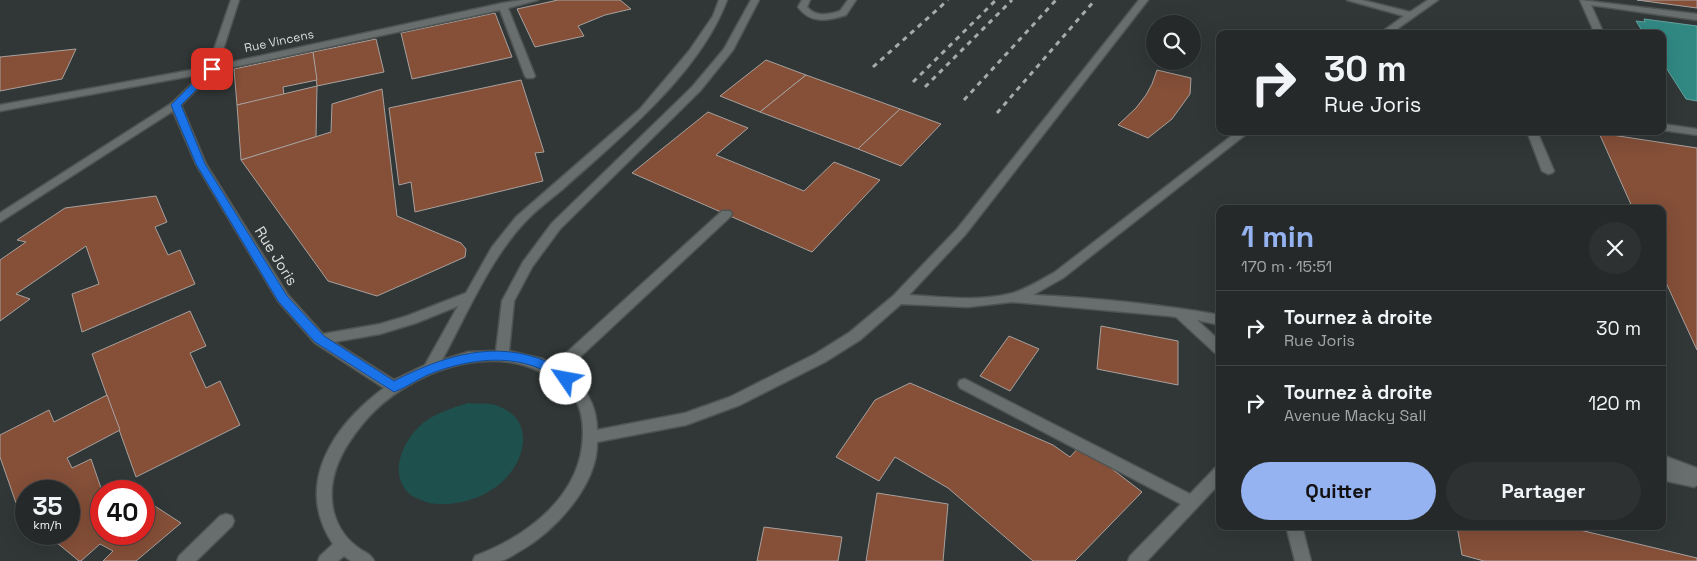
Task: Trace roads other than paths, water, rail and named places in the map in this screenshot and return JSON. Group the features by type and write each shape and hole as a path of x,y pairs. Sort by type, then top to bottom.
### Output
{"street":[{"path":"0,218 176,105 212,69 235,0"},
{"name":"Rue Vincens","path":"0,108 212,69 534,0"},
{"path":"430,368 496,250 520,220 644,111 693,54 717,16 723,0"},
{"path":"502,355 508,301 527,265 556,226 696,89 728,50 755,0"},
{"path":"806,0 802,7 806,12 823,18 843,13 852,0"},
{"path":"592,437 686,418 735,401 820,358 855,336 898,299 961,232 1144,0"},
{"path":"1352,0 1412,14"},
{"path":"1389,30 1434,0"},
{"path":"1584,1 1697,17"},
{"path":"1584,1 1598,30"},
{"path":"502,6 530,76"},
{"name":"Rue Joris","path":"176,105 200,164 282,298 320,339 394,387"},
{"path":"1666,128 1697,132"},
{"path":"1011,298 1041,286 1059,275 1241,135"},
{"path":"1534,135 1548,171"},
{"path":"556,371 726,214"},
{"path":"320,339 380,329 411,320 470,296"},
{"path":"898,299 968,302 1011,298 1097,303 1179,312 1216,319"},
{"path":"1179,312 1216,345"},
{"path":"366,561 344,545 332,529 325,512 326,473 333,453 344,434 374,401 394,387 430,368 466,358 502,355 531,360 556,371 576,388 589,410 592,437 587,464 574,491 552,517 524,540 489,560"},
{"path":"966,384 1192,502"},
{"path":"1666,462 1697,475"},
{"path":"1666,474 1697,481"},
{"path":"1136,561 1216,477"},
{"path":"185,561 226,521"},
{"path":"1295,530 1303,561"},
{"path":"326,561 344,545"}],"railway":[{"path":"873,67 948,0"},
{"path":"913,82 996,0"},
{"path":"925,87 1012,0"},
{"path":"964,100 1056,0"},
{"path":"997,113 1095,0"}]}
